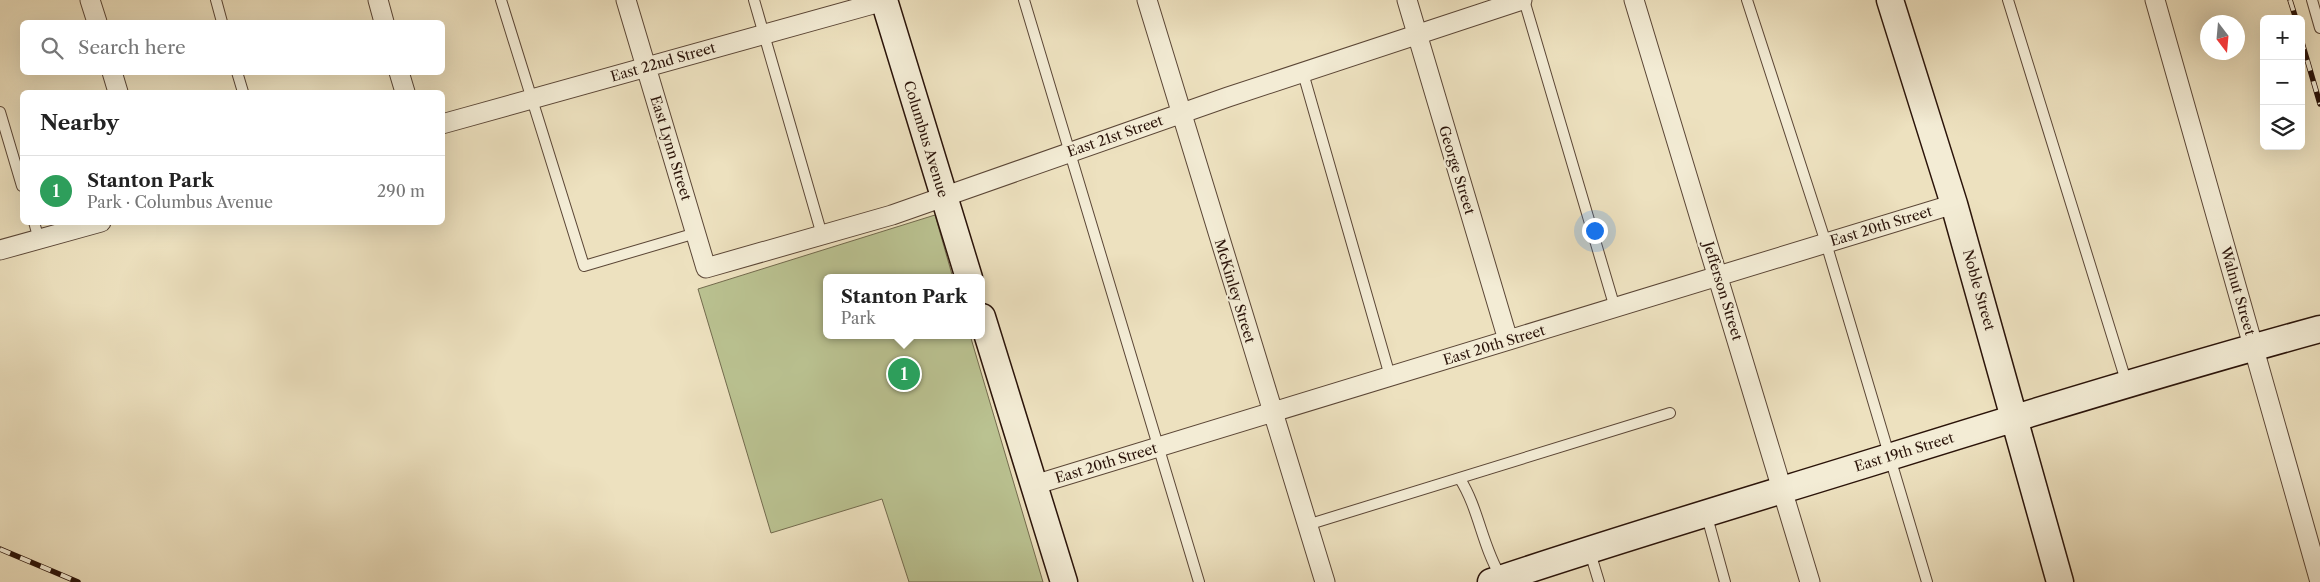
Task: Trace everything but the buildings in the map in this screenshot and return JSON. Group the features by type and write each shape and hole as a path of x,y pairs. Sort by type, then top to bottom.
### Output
{"street":[{"path":"90,0 96,20"},
{"path":"378,0 383,20"},
{"name":"East Lynn Street","path":"626,0 706,268"},
{"name":"East 22nd Street","path":"445,123 884,0"},
{"name":"Columbus Avenue","path":"884,0 968,274"},
{"name":"McKinley Street","path":"1146,0 1325,582"},
{"name":"George Street","path":"1406,0 1508,340"},
{"name":"East 21st Street","path":"706,268 892,215 1068,152 1523,0"},
{"name":"Jefferson Street","path":"1634,0 1810,582"},
{"name":"Noble Street","path":"1890,0 1954,204 2016,418 2060,582"},
{"name":"Walnut Street","path":"2155,0 2320,582"},
{"path":"113,75 117,90"},
{"path":"400,75 404,90"},
{"name":"East 20th Street","path":"1034,485 1954,204"},
{"path":"0,250 91,225"},
{"path":"985,327 1064,582"},
{"name":"East 19th Street","path":"1496,580 1589,548 1706,512 2016,418 2320,329"}],"lane":[{"path":"216,0 221,20"},
{"path":"501,0 584,266 696,233"},
{"path":"754,0 822,235"},
{"path":"1024,0 1068,152 1199,582"},
{"path":"1523,0 1615,308"},
{"path":"1748,0 1826,243 1927,582"},
{"path":"2008,0 2127,385"},
{"path":"2312,0 2320,28"},
{"path":"1302,73 1390,376"},
{"path":"238,75 242,90"},
{"path":"0,112 20,179"},
{"path":"35,225 39,240"},
{"path":"1307,525 1670,413"},
{"path":"1460,479 1468,492 1496,580"},
{"path":"1706,512 1725,582"},
{"path":"1589,548 1599,582"}],"green space":[{"path":"935,215 952,274 823,274 823,339 971,339 1043,582 909,582 882,499 771,533 698,289"}],"railway":[{"path":"2290,0 2295,15"},
{"path":"2305,53 2320,104"},
{"path":"0,549 78,582"}],"place":[{"name":"Stanton Park","path":"904,374"}]}
